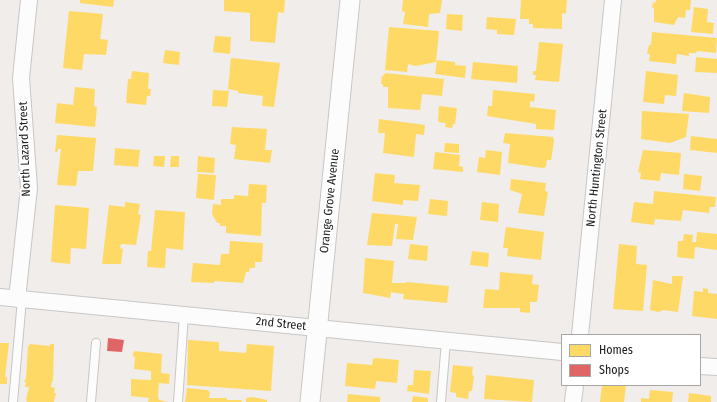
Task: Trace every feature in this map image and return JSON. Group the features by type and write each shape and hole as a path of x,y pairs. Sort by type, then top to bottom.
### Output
{"street":[{"name":"North Lazard Street","path":"19,299 29,188 22,78 29,0"},
{"name":"Orange Grove Avenue","path":"310,402 350,0"},
{"name":"North Huntington Street","path":"580,334 613,0"},
{"name":"2nd Street","path":"0,297 561,352"},
{"path":"701,366 717,367"},
{"path":"573,402 575,386"}],"lane":[{"path":"13,402 19,299"},
{"path":"178,402 184,315"},
{"path":"440,402 446,341"},
{"path":"91,402 96,343"}],"building: Homes":[{"path":"80,0 114,0 113,7 80,3"},
{"path":"224,0 285,0 284,13 278,12 275,43 250,41 250,13 224,11"},
{"path":"403,0 442,0 440,13 429,14 428,27 403,24 405,12 402,11"},
{"path":"521,0 567,0 566,14 562,13 562,29 533,28 533,24 529,24 529,19 520,19"},
{"path":"656,0 691,0 690,10 686,10 685,18 678,17 674,25 654,22 654,8 652,8 653,2 655,3"},
{"path":"694,7 708,9 707,22 714,23 713,34 691,32"},
{"path":"69,11 103,14 100,39 108,40 106,55 84,54 82,70 63,68"},
{"path":"447,14 463,15 462,31 446,29"},
{"path":"487,17 516,19 514,35 497,34 497,30 486,29"},
{"path":"389,27 439,31 436,62 416,66 408,64 407,72 385,70"},
{"path":"652,32 717,38 716,53 697,51 696,53 689,53 689,56 677,54 676,64 649,61 650,54 647,54 649,45 651,45"},
{"path":"215,36 231,37 230,54 213,52"},
{"path":"539,42 563,44 559,82 535,80 536,75 533,75 533,71 536,71"},
{"path":"165,50 180,52 179,65 163,63"},
{"path":"696,57 717,59 717,73 695,72"},
{"path":"231,58 280,63 274,107 262,106 263,96 238,93 238,91 228,89"},
{"path":"437,60 455,62 455,65 466,66 465,78 435,74"},
{"path":"473,62 518,66 517,83 471,79"},
{"path":"132,71 149,73 148,89 151,89 150,96 147,96 146,105 126,103 128,79 131,79"},
{"path":"646,71 678,75 676,96 665,95 664,104 643,102"},
{"path":"385,73 444,79 442,96 422,94 420,110 388,108 388,87 383,87 383,84 381,84 382,75 384,76"},
{"path":"75,87 95,89 94,106 97,107 95,127 55,123 57,103 73,105"},
{"path":"213,90 229,91 227,107 212,106"},
{"path":"493,90 535,94 534,102 530,101 530,107 556,110 554,130 536,129 536,124 487,116 488,106 492,106"},
{"path":"684,93 710,97 709,113 682,111"},
{"path":"439,106 457,108 455,124 453,124 452,128 445,127 446,123 438,122"},
{"path":"642,111 689,114 686,137 670,143 641,139"},
{"path":"379,119 425,125 424,135 416,134 414,157 383,153 385,133 378,133"},
{"path":"232,127 267,129 265,150 272,150 270,163 234,159 236,145 230,144"},
{"path":"505,133 553,137 554,141 551,160 547,160 546,167 542,168 508,163 510,144 503,143"},
{"path":"57,135 96,138 93,171 78,171 76,186 57,185 61,149 58,149 57,152 55,152"},
{"path":"691,136 717,139 717,153 690,150"},
{"path":"445,143 459,144 459,153 444,152"},
{"path":"115,148 140,150 138,167 114,165"},
{"path":"486,150 502,152 500,175 477,172 479,157 485,158"},
{"path":"643,150 681,153 679,175 661,173 660,181 640,179 641,173 638,172"},
{"path":"435,152 460,155 459,166 463,167 463,172 433,169"},
{"path":"154,156 165,156 164,167 153,166"},
{"path":"171,156 179,156 179,167 170,167"},
{"path":"198,156 215,158 214,173 197,172"},
{"path":"375,173 395,175 394,183 420,185 418,201 403,200 403,205 372,201"},
{"path":"198,174 216,175 214,200 196,198"},
{"path":"684,174 702,176 700,191 683,189"},
{"path":"511,179 546,183 545,191 548,192 544,216 518,213 522,194 510,190"},
{"path":"249,184 267,185 266,203 262,203 261,236 226,233 226,226 220,226 220,223 217,223 212,214 213,204 221,205 221,199 234,199 234,195 248,196"},
{"path":"654,191 716,197 715,207 710,207 709,213 683,210 681,221 655,219 654,225 631,222 634,202 653,204"},
{"path":"430,199 448,201 447,216 428,214"},
{"path":"125,202 140,204 138,214 141,215 136,245 121,244 120,248 123,249 121,264 102,264 109,205 125,207"},
{"path":"482,202 499,204 498,222 480,220"},
{"path":"55,205 89,208 86,249 71,248 70,264 51,262"},
{"path":"155,210 185,212 183,250 166,248 165,268 147,267 148,251 151,251"},
{"path":"372,213 417,217 413,240 396,239 398,224 395,224 392,246 367,245"},
{"path":"506,227 544,232 541,260 507,256 508,248 503,248"},
{"path":"697,232 717,234 717,250 695,247 694,259 677,257 678,241 683,241 684,234 693,235 692,242 696,242"},
{"path":"230,241 263,243 262,262 255,262 255,268 250,268 249,272 246,272 243,283 214,281 214,283 191,282 193,263 220,265 221,254 229,254"},
{"path":"410,244 428,246 427,261 408,259"},
{"path":"619,244 637,246 636,264 647,265 643,311 613,309"},
{"path":"472,251 489,253 488,267 470,265"},
{"path":"365,258 394,261 392,283 406,282 449,286 447,303 403,299 404,294 391,292 390,298 363,293"},
{"path":"500,272 533,275 532,284 539,285 537,302 530,302 530,313 520,312 520,308 483,308 485,289 499,290"},
{"path":"672,276 683,276 678,312 663,310 659,312 650,310 653,280 672,284"},
{"path":"703,288 708,289 708,293 717,294 717,319 692,316 694,291 703,292"},
{"path":"188,340 219,342 219,351 246,353 247,344 274,346 271,391 187,385"},
{"path":"0,343 9,343 5,377 7,377 7,384 0,384"},
{"path":"30,344 50,346 50,344 54,344 53,381 51,387 55,388 54,393 56,393 54,402 27,402 26,400 29,387 25,387 26,382 24,382 26,378 28,347"},
{"path":"135,351 162,354 161,373 170,374 169,384 159,383 158,396 159,400 168,402 148,402 149,398 131,396 131,379 151,380 151,371 134,369 135,357 133,357 133,353"},
{"path":"373,359 399,360 397,383 376,381 375,389 345,386 347,363 372,365"},
{"path":"453,365 473,367 472,375 474,376 472,391 469,391 468,399 456,397 456,393 450,392"},
{"path":"414,370 431,371 429,394 407,391 408,385 413,385"},
{"path":"486,375 534,380 532,402 484,399"},
{"path":"602,386 626,386 624,402 600,402"},
{"path":"187,388 207,390 210,392 209,398 227,398 227,400 241,400 242,402 185,402"},
{"path":"650,390 673,392 672,402 641,402 641,398 649,399"},
{"path":"689,393 711,396 711,402 688,402"},
{"path":"348,394 380,397 380,402 347,402"},
{"path":"413,396 428,398 428,402 412,402"},
{"path":"253,397 267,400 267,402 246,402 246,398"}],"building: Shops":[{"path":"108,338 124,340 122,352 107,351"}]}
